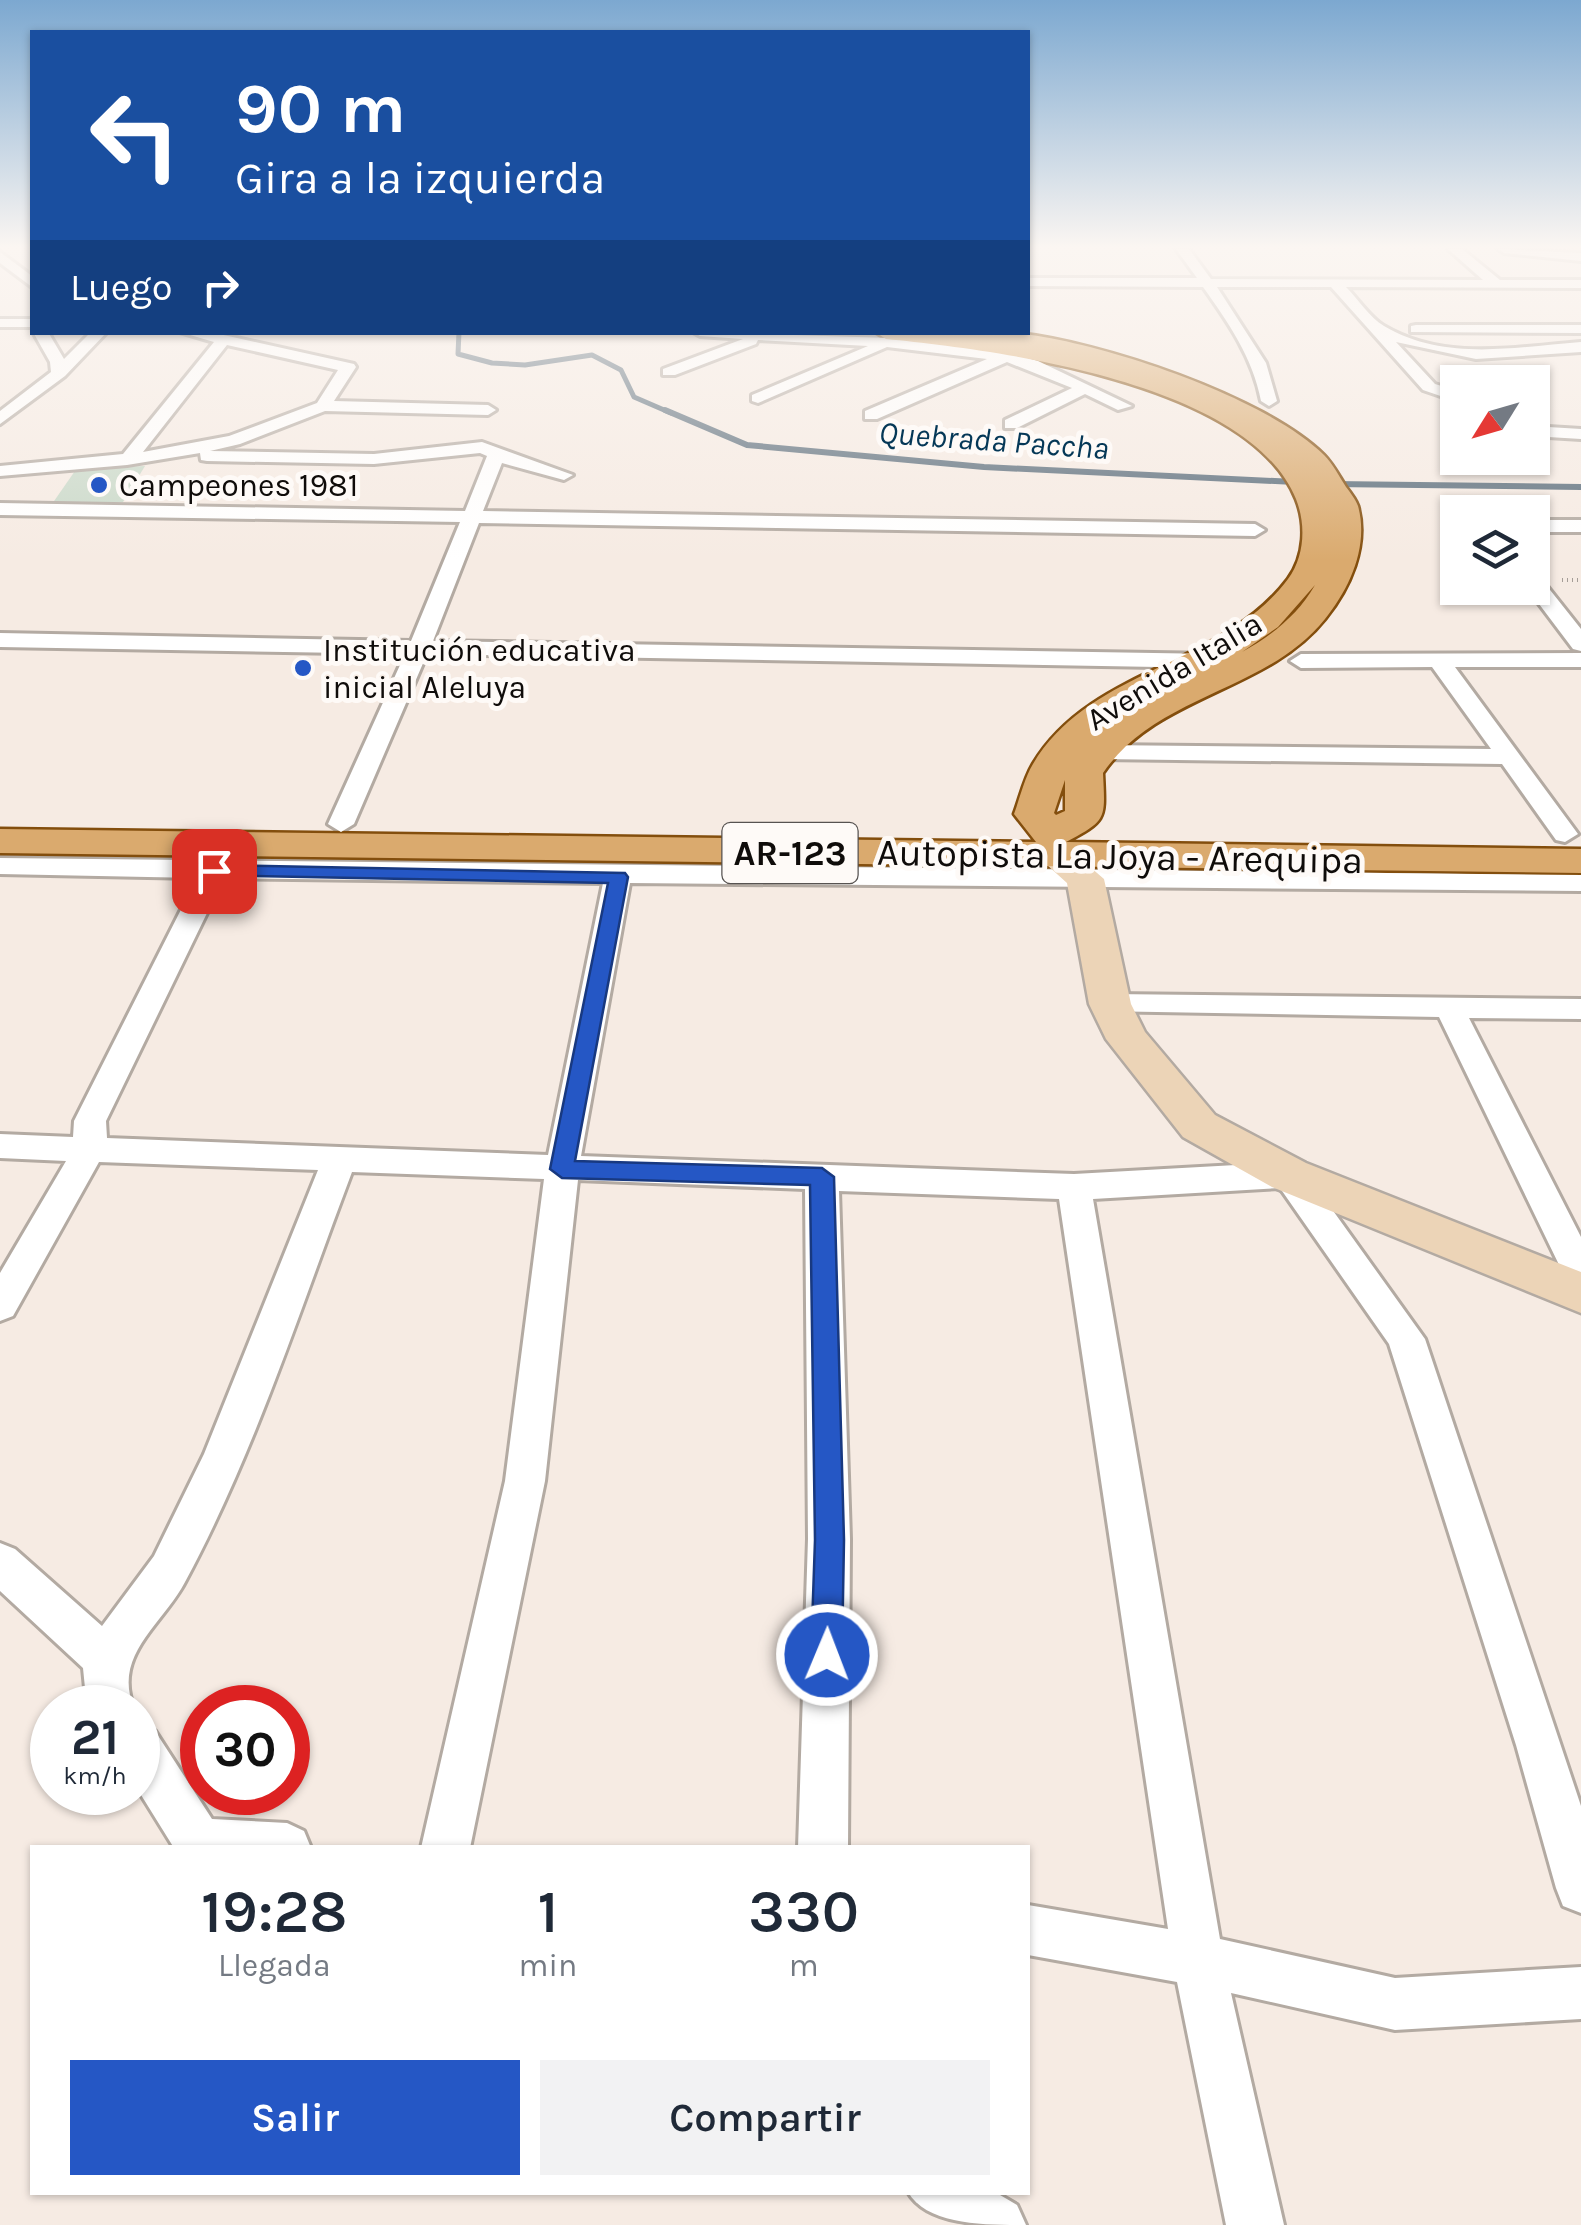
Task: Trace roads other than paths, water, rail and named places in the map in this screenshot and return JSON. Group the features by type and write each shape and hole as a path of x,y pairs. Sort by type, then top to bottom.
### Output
{"main road":[{"name":"Avenida Italia","path":"1028,353 1097,371"},
{"name":"Avenida Italia","path":"1040,353 1206,405 1254,430 1292,462 1314,497 1326,568 1312,614 1258,660 1133,721 1099,752 1084,772 1085,816 1060,861"},
{"name":"Avenida Italia","path":"1060,861 1034,814 1039,786 1062,745 1092,715 1204,661 1266,619 1326,568"},
{"name":"Autopista La Joya - Arequipa","path":"0,818 341,824 1060,861"},
{"name":"Autopista La Joya - Arequipa","path":"0,841 1060,861 1576,843"}],"street":[{"path":"53,353 59,373"},
{"path":"0,419 79,353"},
{"path":"127,460 214,353"},
{"path":"277,353 348,367 323,406"},
{"path":"669,372 720,353"},
{"path":"758,398 856,353"},
{"path":"980,353 1032,364 1097,371 1124,406"},
{"path":"1251,353 1269,401"},
{"path":"1399,353 1429,387 1440,391"},
{"path":"1469,353 1534,353"},
{"path":"871,414 1006,357"},
{"path":"1011,424 1097,371"},
{"path":"168,456 234,440 323,406 482,415 475,436 490,450 532,469 564,475"},
{"path":"1550,432 1581,434"},
{"path":"0,471 168,456 374,460 490,450"},
{"path":"341,824 472,517 490,450"},
{"path":"0,508 1255,530"},
{"path":"1550,526 1581,526"},
{"path":"1550,604 1581,644"},
{"path":"0,640 1258,660"},
{"path":"1300,661 1581,660"},
{"path":"1440,662 1576,843"},
{"path":"1099,752 1510,757"},
{"path":"1060,861 1110,1004 1127,1039 1199,1126 1289,1175 1581,1293"},
{"path":"0,866 618,877 1060,861 1581,883"},
{"path":"0,1306 90,1149 90,1121 214,871"},
{"path":"446,1845 525,1480 562,1169 618,877"},
{"path":"1110,1004 1581,1009"},
{"path":"1450,1009 1581,1273"},
{"path":"0,1146 1074,1187 1289,1175"},
{"path":"106,1685 105,1659 169,1570 215,1473 281,1316 340,1158"},
{"path":"1289,1175 1406,1339 1539,1745 1581,1888"},
{"path":"822,1177 829,1540 823,1845"},
{"path":"1074,1187 1198,1960 1255,2225"},
{"path":"0,1563 105,1659"},
{"path":"160,1782 199,1843 234,1845"},
{"path":"1030,1930 1198,1960 1395,2004 1581,1993"},
{"path":"941,2195 996,2225"}],"waterway":[{"name":"Quebrada Paccha","path":"458,353 492,363 525,365 592,355 621,370 634,397 671,413"},
{"name":"Quebrada Paccha","path":"665,410 747,445 984,467 1295,482"},
{"name":"Quebrada Paccha","path":"1332,484 1581,487"}],"place":[{"name":"Campeones 1981","path":"99,485"},
{"name":"Institución educativa inicial Aleluya","path":"303,668"}]}
